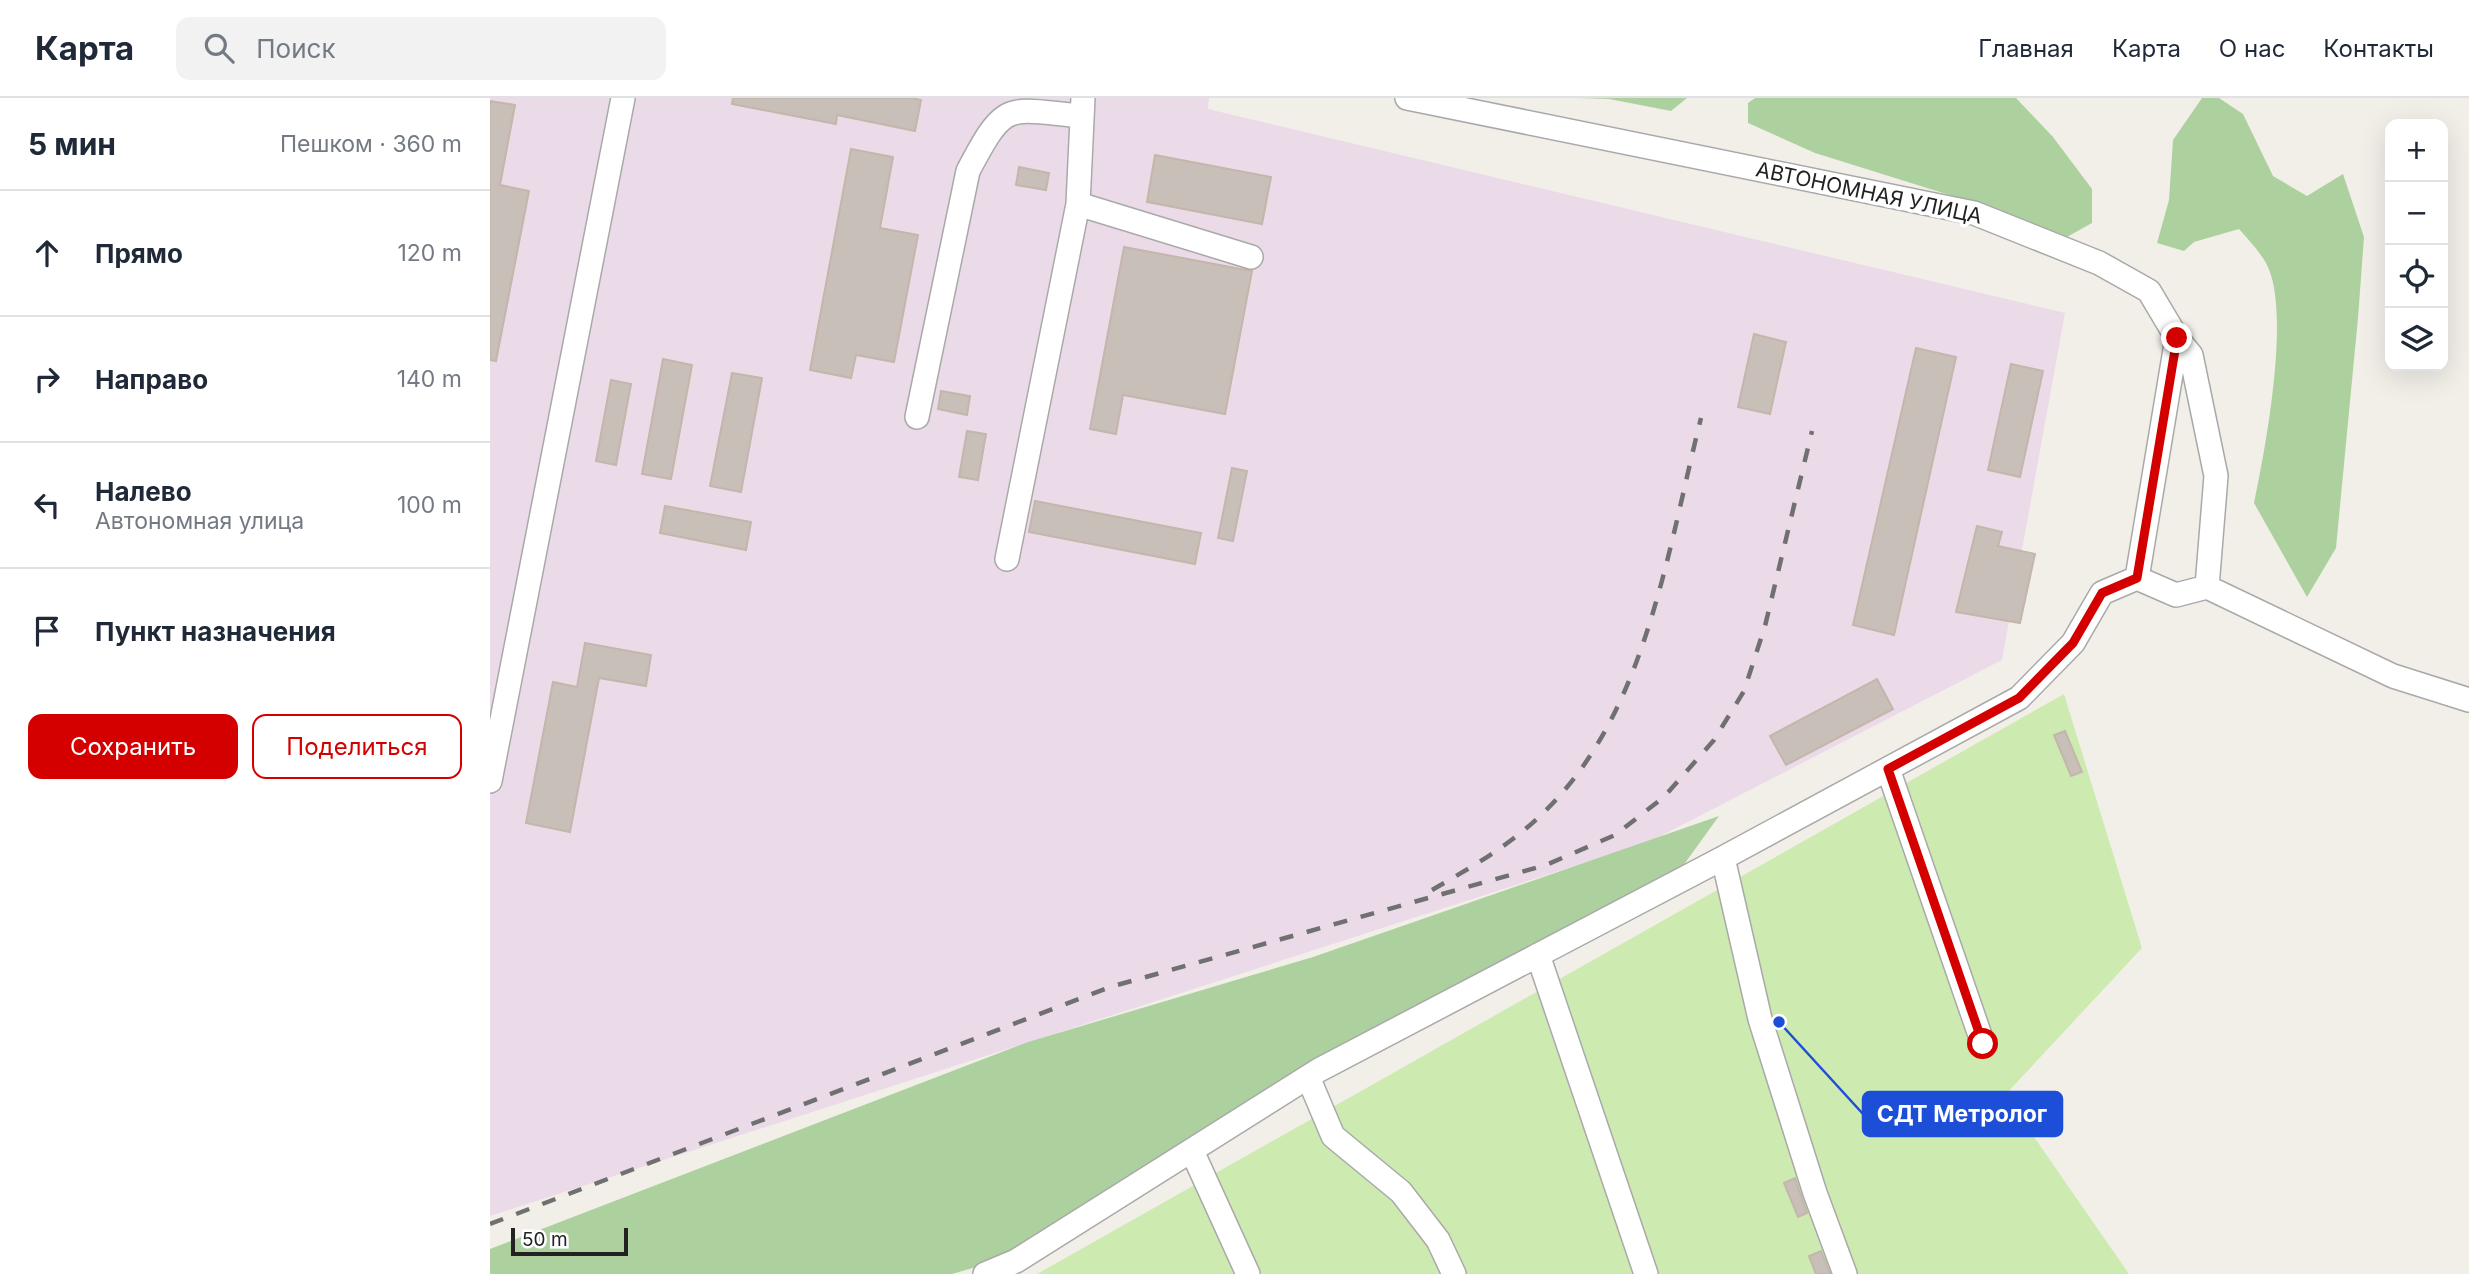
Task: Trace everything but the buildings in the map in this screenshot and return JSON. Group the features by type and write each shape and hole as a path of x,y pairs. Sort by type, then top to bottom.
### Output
{"street":[{"path":"490,780 623,98"},
{"name":"АВТОНОМНАЯ УЛИЦА","path":"1407,98 1974,213 2099,263 2149,290 2177,338 2191,355 2216,475 2207,587"},
{"path":"917,417 968,171 986,136 1002,116 1017,110 1082,107 1078,204 1007,559"},
{"path":"1078,204 1251,257"},
{"path":"2137,578 2177,338"},
{"path":"985,1274 1019,1268 1192,1151 1308,1077 2019,698 2073,643 2102,593 2137,578 2176,595 2207,587 2393,676 2469,700"},
{"path":"1888,769 1983,1044"},
{"path":"1723,858 1760,1019 1815,1193 1845,1274"},
{"path":"1538,955 1646,1274"},
{"path":"1308,1077 1334,1136 1401,1192 1438,1240 1454,1274"},
{"path":"1192,1151 1248,1274"}],"shaded area":[{"path":"490,98 1209,98 1208,109 2065,313 2002,660 1649,842 490,1216"}],"green space":[{"path":"1577,98 1687,98 1671,111 1609,99"},
{"path":"1755,98 2016,98 2053,137 2092,189 2092,223 2067,237 1991,208 1815,153 1748,123 1748,103"},
{"path":"2202,98 2219,98 2243,114 2273,176 2307,196 2343,174 2364,237 2336,548 2307,597 2254,503 2269,416 2277,346 2277,313 2273,285 2266,263 2239,229 2194,242 2184,251 2157,243 2169,200 2173,140"},
{"path":"2064,694 2142,948 2005,1095 2129,1274 1037,1274"},
{"path":"1719,816 1680,870 1018,1255 952,1274 490,1274 490,1249 1028,1042 1313,957"}],"railway":[{"path":"1432,890 1502,847 1541,815 1577,775 1606,730 1629,681 1648,630 1701,418"},
{"path":"490,1224 1110,987 1546,865 1615,835 1664,797 1714,740 1744,691 1765,626 1812,431"}],"place":[{"name":"СДТ Метролог","path":"1779,1022"}],"route":[{"path":"1983,1044 1888,769 2019,698 2073,643 2102,593 2137,578 2177,338"}]}
